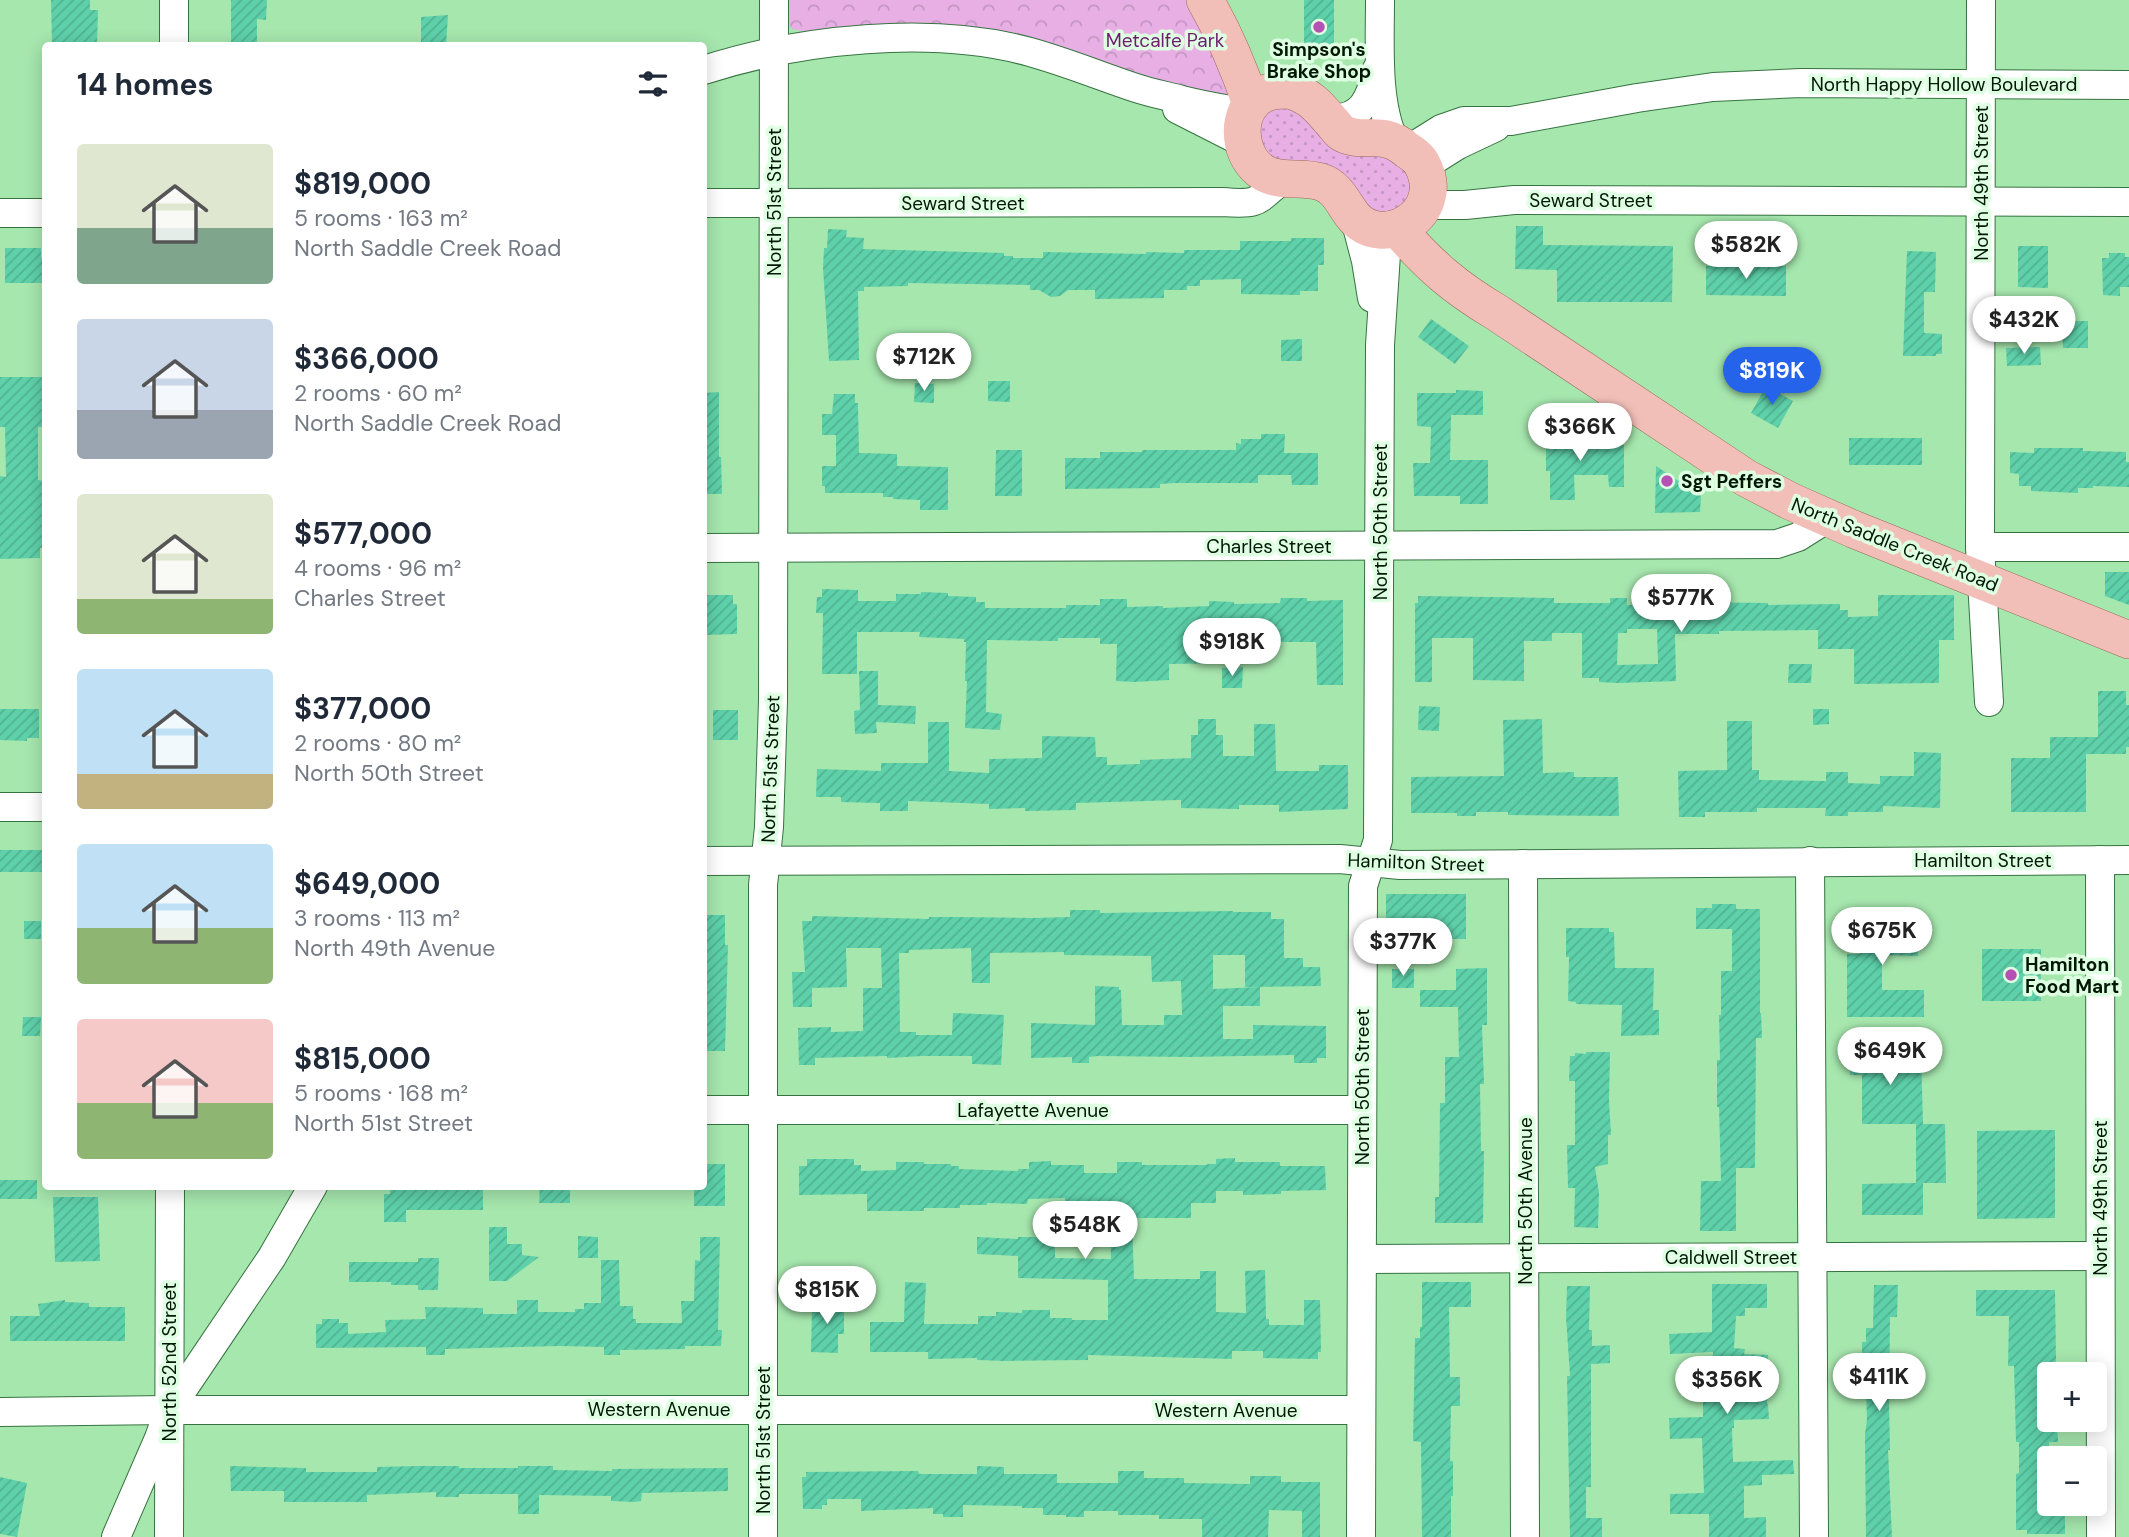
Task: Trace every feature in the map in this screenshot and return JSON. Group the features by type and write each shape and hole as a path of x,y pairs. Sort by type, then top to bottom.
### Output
{"main road":[{"path":"1210,9 1272,79 1290,90 1304,94 1341,132 1355,138 1385,137 1410,188 1368,227 1356,219 1333,188 1307,179 1283,179 1266,175 1256,167 1247,128 1240,73 1210,9"},
{"path":"1247,128 1258,96 1290,90"},
{"name":"North Saddle Creek Road","path":"1410,188 1427,229 1460,274 1496,312 1746,478 1828,518 1981,563 2129,640"}],"street":[{"path":"174,0 174,42"},
{"name":"North 51st Street","path":"763,1537 763,885 769,827 773,701 774,0"},
{"name":"North 50th Street","path":"1361,1537 1363,886 1378,840 1380,345 1387,240 1410,188 1385,114 1380,53 1380,0"},
{"name":"North 49th Street","path":"1981,0 1981,563 1989,702"},
{"path":"707,68 802,46 880,39 972,41 1028,52 1138,89 1214,107 1247,128 1250,174 1246,187 1222,202"},
{"name":"North 50th Street","path":"1328,118 1347,117 1363,107 1373,90 1380,53"},
{"name":"North Happy Hollow Boulevard","path":"1410,188 1458,145 1511,121 1637,98 1724,86 1801,83 2129,85"},
{"name":"Seward Street","path":"707,203 1245,204 1256,202 1283,179"},
{"name":"Seward Street","path":"1410,188 1465,205 1514,200 2129,202"},
{"path":"0,213 42,213"},
{"name":"North 50th Street","path":"1356,219 1380,345"},
{"name":"Charles Street","path":"707,548 1777,544 1798,537 1828,518"},
{"path":"1981,563 2129,547"},
{"path":"0,807 42,807"},
{"name":"Hamilton Street","path":"707,861 1340,859 1400,865 2129,860"},
{"name":"North 49th Street","path":"2100,860 2101,1537"},
{"path":"1810,861 1814,1537"},
{"name":"North 50th Avenue","path":"1523,864 1525,1537"},
{"name":"Lafayette Avenue","path":"707,1110 1362,1110"},
{"name":"North 52nd Street","path":"169,1537 170,1190"},
{"path":"116,1537 169,1410 272,1257 311,1190"},
{"name":"Caldwell Street","path":"1362,1259 2100,1256"},
{"name":"Western Avenue","path":"0,1412 1361,1410"}],"green space":[{"name":"Metcalfe Park","path":"784,0 1192,0 1233,69 1229,103 1082,55 907,25 807,32 792,29 784,16"},
{"path":"1286,106 1295,109 1337,150 1357,156 1391,156 1414,181 1406,207 1387,213 1376,211 1369,207 1333,167 1318,162 1281,162 1269,157 1261,149 1262,121 1270,112"}],"building":[{"path":"51,0 90,0 90,10 98,10 97,42 52,42"},
{"path":"231,0 267,0 266,20 257,19 257,42 231,42"},
{"name":"Simpson's Brake Shop","path":"1304,0 1334,0 1334,54 1304,54"},
{"path":"448,15 446,42 421,42 421,17"},
{"path":"1516,226 1543,226 1543,245 1673,246 1672,302 1557,302 1557,270 1515,269"},
{"path":"828,229 847,230 846,237 864,238 863,249 1004,253 1004,256 1013,258 1043,258 1043,252 1146,254 1184,253 1184,250 1240,250 1240,241 1324,238 1324,265 1318,265 1318,291 1300,291 1300,295 1241,294 1241,279 1200,280 1200,286 1187,286 1187,290 1164,290 1164,298 1095,299 1095,290 1068,290 1060,296 1051,297 1039,290 1030,290 1030,285 908,283 908,286 864,287 864,291 858,291 859,360 829,361 823,268"},
{"path":"2018,246 2048,246 2048,288 2018,287"},
{"path":"5,248 41,248 42,283 5,283"},
{"path":"1907,251 1936,252 1935,292 1924,292 1924,333 1942,334 1942,354 1936,356 1903,356"},
{"path":"2109,253 2125,253 2125,257 2129,257 2129,287 2120,287 2120,296 2103,295 2102,258 2109,258"},
{"path":"1706,266 1786,266 1786,296 1706,295"},
{"path":"1431,319 1469,346 1455,364 1418,337"},
{"path":"2062,321 2088,321 2088,348 2063,348"},
{"path":"1302,339 1302,361 1281,361 1281,340"},
{"path":"2040,347 2041,365 2007,366 2006,348"},
{"path":"0,377 42,377 42,427 38,427 38,480 42,480 40,558 0,559 0,476 6,477 5,427 0,427"},
{"path":"988,381 1010,381 1010,402 988,401"},
{"path":"915,383 934,384 934,403 914,402"},
{"path":"1766,386 1793,401 1778,428 1751,413"},
{"path":"1456,390 1483,391 1483,415 1451,415 1450,460 1488,460 1488,504 1460,504 1460,496 1414,496 1413,463 1430,463 1431,427 1417,426 1417,393 1456,393"},
{"path":"719,392 722,494 707,494 707,393"},
{"path":"834,394 855,394 855,403 858,403 859,453 897,454 897,466 948,467 948,510 920,510 920,500 893,499 883,497 883,493 825,493 825,486 822,486 822,466 836,466 836,435 822,435 822,414 832,414"},
{"path":"1261,434 1285,434 1284,453 1318,453 1318,485 1292,485 1291,475 1258,475 1258,483 1174,483 1160,484 1160,488 1065,489 1065,458 1100,458 1100,452 1142,450 1236,450 1236,443 1241,444 1241,439 1261,439"},
{"path":"1546,434 1586,434 1586,446 1624,445 1624,487 1609,487 1608,475 1574,475 1575,500 1550,500 1550,471 1546,471"},
{"path":"1849,438 1922,438 1922,465 1849,465"},
{"path":"2034,448 2083,448 2083,451 2126,452 2126,462 2129,462 2129,487 2093,486 2078,488 2078,493 2031,491 2031,486 2019,486 2019,474 2010,473 2010,452 2034,453"},
{"path":"996,450 1022,450 1022,496 995,496"},
{"name":"Sgt Peffers","path":"1656,466 1701,496 1700,512 1655,513"},
{"path":"2105,572 2129,572 2129,605 2105,596"},
{"path":"822,589 858,590 858,601 896,601 896,594 948,593 948,596 976,597 976,602 985,602 985,608 1066,608 1066,605 1100,605 1100,599 1127,599 1127,607 1163,608 1209,606 1209,601 1234,604 1280,603 1281,598 1307,598 1307,601 1343,600 1343,685 1317,685 1316,642 1279,642 1279,634 1233,635 1233,663 1169,664 1169,680 1134,682 1116,681 1117,644 1100,644 1100,638 1058,638 1058,641 987,640 986,712 1002,714 1000,730 965,728 967,681 964,639 919,637 920,632 857,632 857,674 822,674 823,613 816,613 817,597 822,597"},
{"path":"707,595 733,595 733,604 737,604 737,634 707,635"},
{"path":"1878,595 1954,595 1954,640 1939,640 1939,683 1854,684 1854,649 1818,649 1818,630 1675,634 1676,681 1618,683 1599,682 1599,678 1582,678 1582,633 1552,633 1552,641 1524,641 1524,681 1473,680 1473,638 1432,638 1432,682 1415,682 1415,603 1418,603 1418,596 1554,598 1554,603 1610,603 1610,598 1627,598 1627,605 1684,602 1840,604 1840,610 1848,610 1848,617 1878,616","holes":["1627,629 1657,629 1658,664 1617,665 1618,633 1627,633"]},
{"path":"1789,664 1812,664 1811,683 1788,683"},
{"path":"1243,667 1242,688 1222,688 1222,668"},
{"path":"859,671 878,671 878,705 916,706 915,724 876,722 877,733 855,734 854,711 860,710"},
{"path":"2098,691 2126,691 2126,705 2129,705 2129,747 2126,747 2126,754 2086,754 2086,812 2011,812 2011,758 2050,758 2050,737 2098,737"},
{"path":"1419,706 1440,707 1439,731 1418,730"},
{"path":"0,709 39,709 39,738 27,738 27,741 0,740"},
{"path":"1813,709 1829,709 1829,724 1813,725"},
{"path":"713,710 738,710 738,740 713,740"},
{"path":"1198,719 1216,719 1216,735 1223,735 1223,756 1254,756 1254,724 1275,724 1276,771 1319,771 1319,765 1348,765 1348,809 1279,812 1279,805 1239,805 1239,809 1181,808 1181,800 1076,803 1076,810 1025,811 1025,808 989,809 989,804 908,801 908,811 880,811 880,803 841,802 841,797 816,797 817,769 881,771 881,763 928,763 928,722 949,722 949,771 989,773 989,759 1042,758 1042,736 1095,737 1096,757 1107,757 1107,765 1140,764 1140,760 1191,758 1191,735 1198,735"},
{"path":"1542,719 1543,773 1574,772 1574,777 1618,777 1619,816 1508,815 1508,812 1476,812 1476,816 1457,816 1457,813 1411,813 1411,777 1504,776 1503,720"},
{"path":"1727,721 1752,721 1752,770 1759,770 1759,780 1826,781 1826,772 1848,772 1848,783 1880,784 1880,776 1914,776 1914,752 1941,753 1940,808 1883,806 1883,812 1848,812 1848,816 1825,816 1826,808 1757,808 1757,812 1705,812 1705,817 1679,817 1678,771 1727,770"},
{"path":"0,850 42,850 42,872 0,872"},
{"path":"1386,894 1466,894 1466,939 1442,939 1442,951 1409,951 1409,939 1386,939"},
{"path":"1712,904 1736,904 1736,909 1760,909 1762,1038 1756,1038 1755,1168 1736,1168 1736,1231 1700,1231 1701,1181 1721,1181 1717,1060 1720,1060 1721,971 1732,971 1732,929 1696,929 1696,908 1712,908"},
{"path":"1070,910 1100,910 1100,913 1271,912 1271,919 1284,919 1284,958 1303,958 1303,967 1320,967 1321,986 1245,987 1245,955 1213,955 1213,989 1260,987 1260,1006 1223,1006 1223,1039 1253,1039 1253,1025 1326,1026 1326,1058 1317,1058 1317,1063 1294,1063 1294,1055 1098,1056 1089,1057 1089,1063 1072,1063 1072,1057 1031,1058 1031,1023 1095,1025 1095,986 1119,987 1122,1025 1164,1025 1164,1015 1182,1015 1181,981 1152,982 1151,956 1064,955 1064,952 990,953 990,983 972,983 971,948 909,950 909,953 899,953 900,1032 952,1035 953,1013 1004,1015 1001,1065 972,1064 972,1056 887,1056 815,1058 815,1065 799,1065 798,1028 831,1027 831,1032 863,1031 863,988 882,988 881,948 846,948 847,987 812,988 812,1007 793,1007 792,972 805,972 802,921 812,921 812,916 929,919 1070,917"},
{"path":"1860,913 1917,913 1918,956 1882,955 1882,990 1924,990 1924,1017 1847,1017 1847,954 1860,954"},
{"path":"707,915 725,915 725,945 728,945 725,1051 707,1051"},
{"path":"24,921 41,921 41,939 24,939"},
{"path":"1566,928 1609,928 1609,932 1614,932 1615,968 1654,968 1653,1010 1659,1010 1659,1035 1621,1036 1622,1005 1576,1004 1568,1001 1569,957 1566,957"},
{"name":"Hamilton Food Mart","path":"1982,949 2041,949 2041,1001 1982,1001"},
{"path":"1487,968 1487,1025 1482,1025 1484,1084 1480,1084 1481,1151 1484,1151 1483,1223 1435,1223 1435,1197 1439,1197 1440,1103 1445,1103 1445,1057 1459,1057 1458,1007 1420,1007 1420,990 1456,990 1456,969"},
{"path":"1392,969 1414,969 1414,988 1392,988"},
{"path":"23,1017 41,1017 40,1036 22,1036"},
{"path":"1586,1052 1610,1052 1611,1135 1608,1135 1608,1164 1595,1167 1599,1193 1598,1228 1574,1227 1575,1188 1568,1188 1567,1145 1575,1145 1575,1081 1569,1081 1570,1056"},
{"path":"1921,1052 1923,1124 1862,1124 1862,1075 1850,1075 1849,1053"},
{"path":"1916,1124 1945,1124 1946,1183 1923,1183 1923,1215 1862,1215 1862,1184 1916,1183"},
{"path":"2055,1130 2055,1218 1977,1219 1977,1131"},
{"path":"1235,1158 1235,1162 1280,1162 1280,1166 1325,1166 1326,1190 1243,1195 1243,1191 1216,1191 1216,1203 1191,1203 1191,1218 1132,1218 1134,1279 1200,1279 1200,1271 1216,1271 1216,1312 1246,1313 1245,1271 1265,1270 1266,1319 1269,1319 1269,1325 1304,1325 1304,1300 1320,1300 1321,1352 1318,1352 1318,1359 1263,1358 1263,1351 1232,1351 1232,1359 1088,1355 1088,1360 1005,1361 977,1358 928,1359 928,1352 870,1352 870,1322 904,1322 905,1282 926,1283 924,1324 978,1324 978,1316 996,1316 996,1312 1022,1313 1022,1310 1050,1310 1050,1318 1108,1320 1108,1280 1018,1278 1018,1256 977,1254 977,1237 1055,1237 1055,1258 1111,1259 1110,1212 1065,1212 1065,1198 1028,1199 1027,1204 987,1203 960,1205 960,1208 924,1208 924,1211 867,1211 867,1194 799,1195 799,1166 807,1166 807,1159 854,1159 854,1165 861,1165 861,1171 896,1170 896,1162 924,1162 951,1164 959,1166 959,1169 1018,1171 1029,1169 1029,1162 1051,1161 1051,1165 1084,1165 1084,1173 1117,1173 1117,1162 1142,1162 1142,1165 1207,1165 1216,1164 1216,1159"},
{"path":"707,1164 725,1164 725,1206 694,1206 694,1190 707,1190"},
{"path":"0,1180 37,1180 37,1199 0,1199"},
{"path":"390,1190 483,1190 483,1210 406,1210 406,1222 384,1222 384,1194 390,1194"},
{"path":"540,1190 570,1190 570,1203 539,1203"},
{"path":"53,1197 98,1197 100,1261 55,1262"},
{"path":"489,1227 507,1227 507,1244 522,1244 522,1255 539,1257 507,1281 489,1281"},
{"path":"578,1236 598,1237 598,1258 578,1258"},
{"path":"700,1237 720,1237 718,1330 722,1330 721,1346 620,1350 620,1355 604,1355 604,1347 445,1349 445,1355 426,1355 426,1347 316,1348 316,1324 322,1324 322,1319 339,1319 339,1323 348,1323 348,1334 386,1332 385,1320 426,1319 425,1307 483,1308 483,1314 517,1314 517,1300 538,1300 538,1312 575,1312 575,1309 584,1309 584,1303 601,1303 601,1260 619,1260 620,1306 633,1306 633,1319 636,1319 636,1323 682,1323 681,1301 694,1301 695,1260 700,1261"},
{"path":"418,1258 439,1258 438,1290 418,1290 418,1285 391,1285 391,1282 349,1282 349,1262 418,1262"},
{"path":"1422,1282 1471,1282 1471,1307 1449,1307 1450,1377 1460,1377 1460,1406 1451,1406 1451,1537 1422,1537 1421,1442 1413,1441 1415,1338 1420,1338 1422,1327"},
{"path":"1712,1284 1767,1284 1767,1308 1745,1308 1745,1316 1736,1316 1734,1348 1745,1349 1744,1354 1768,1355 1769,1419 1734,1420 1732,1428 1733,1462 1793,1460 1794,1474 1762,1475 1762,1485 1744,1486 1744,1518 1766,1517 1766,1537 1709,1537 1709,1514 1670,1514 1670,1494 1704,1493 1702,1438 1670,1439 1669,1418 1703,1417 1703,1394 1712,1394 1713,1352 1670,1354 1669,1334 1712,1332"},
{"path":"1874,1285 1898,1285 1897,1317 1890,1317 1888,1450 1892,1537 1866,1537 1867,1420 1862,1342 1866,1342 1866,1328 1873,1328"},
{"path":"1567,1286 1590,1286 1589,1330 1592,1330 1592,1346 1610,1345 1610,1363 1591,1364 1591,1487 1586,1487 1586,1518 1602,1518 1602,1537 1570,1537"},
{"path":"1976,1290 2055,1290 2056,1362 2037,1362 2037,1432 2058,1432 2058,1442 2049,1442 2049,1446 2037,1446 2037,1516 2065,1516 2065,1534 2027,1534 2027,1530 2016,1530 2019,1442 2016,1442 2014,1366 2008,1366 2009,1316 1976,1316"},
{"path":"65,1300 89,1303 89,1307 125,1307 125,1341 10,1341 10,1316 40,1316 38,1304"},
{"path":"818,1301 844,1301 844,1334 838,1334 838,1353 811,1352 812,1307 818,1308"},
{"path":"230,1466 306,1468 306,1472 377,1472 377,1467 418,1466 553,1466 553,1470 612,1471 728,1468 728,1491 642,1493 641,1501 634,1502 611,1501 611,1496 539,1495 539,1514 518,1514 518,1494 459,1494 459,1497 436,1497 436,1492 367,1495 367,1502 284,1502 284,1491 231,1491"},
{"path":"977,1466 1004,1467 1004,1474 1057,1474 1057,1483 1118,1483 1118,1471 1144,1471 1144,1478 1184,1478 1184,1483 1250,1484 1250,1476 1281,1476 1281,1482 1320,1482 1320,1537 1302,1537 1302,1511 1269,1510 1268,1537 1202,1537 1202,1519 1159,1519 1159,1515 1118,1515 1118,1511 1084,1511 1084,1517 1066,1517 1043,1515 1043,1508 963,1505 963,1517 943,1517 943,1514 933,1514 933,1508 861,1511 861,1499 827,1499 827,1505 822,1505 822,1509 803,1509 802,1477 806,1477 806,1472 918,1471 919,1474 977,1474"},
{"path":"0,1477 27,1483 17,1537 0,1534"}],"place":[{"name":"Simpson's Brake Shop","path":"1319,27"},
{"name":"Sgt Peffers","path":"1667,481"},
{"name":"Hamilton Food Mart","path":"2011,975"}]}
